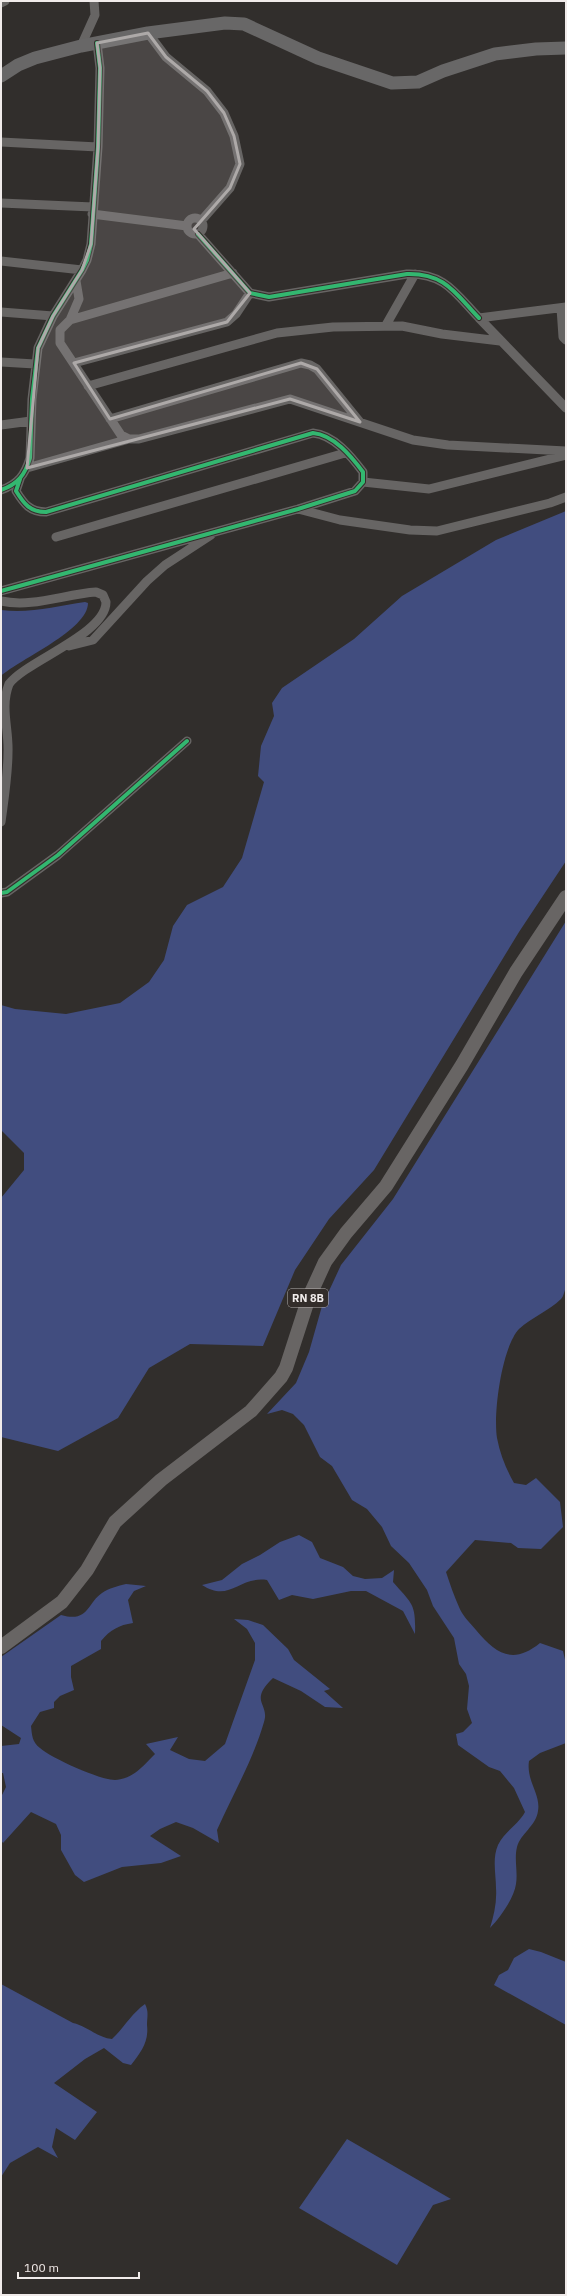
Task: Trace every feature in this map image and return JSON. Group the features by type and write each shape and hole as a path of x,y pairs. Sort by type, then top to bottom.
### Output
{"main road":[{"path":"1,76 18,65 35,58 80,46 148,33 211,24 244,24 318,58 392,83 418,82 443,70 495,54 566,48"},
{"name":"RN 8B","path":"1,1647 62,1602 87,1570 115,1522 161,1480 251,1412 281,1377 286,1368 308,1297 325,1262 386,1186 458,1072 516,972 566,897"}],"street":[{"path":"1,2 5,1"},
{"path":"80,46 95,15 94,1"},
{"path":"148,33 166,57 207,91 224,113 234,136 240,164 230,188 201,220"},
{"path":"1,591 298,509 355,490 363,482 363,472 332,438 323,434 313,433 46,512 31,510 22,501 16,491 30,458 35,364 38,348 53,316 82,270 87,260 91,244 93,228 92,210 98,147 100,68 97,43"},
{"path":"1,142 98,147"},
{"path":"1,203 92,210 186,226"},
{"path":"186,226 188,221 192,218 201,220"},
{"path":"198,234 203,225 201,220"},
{"path":"186,226 188,231 198,234 250,293 269,297 425,273 444,281 500,342 566,408"},
{"path":"1,261 82,270"},
{"path":"70,320 233,273"},
{"path":"386,326 416,274"},
{"path":"76,281 79,299 70,320 60,330 60,343 121,435 129,439"},
{"path":"74,363 227,322 250,293"},
{"path":"479,318 563,308 563,337 566,340"},
{"path":"1,312 53,316"},
{"path":"88,386 277,333 333,327 402,326 442,334 500,342"},
{"path":"1,362 35,364"},
{"path":"110,419 301,363 310,365 317,369 360,422"},
{"path":"27,468 129,439 139,439 290,399 413,440 448,445 566,451"},
{"path":"1,419 12,422"},
{"path":"1,424 31,421"},
{"path":"56,537 345,453"},
{"path":"363,482 429,489 566,455"},
{"path":"1,490 20,479"},
{"path":"298,509 340,520 410,530 437,531 550,503 566,497"},
{"path":"66,646 93,640 159,570 215,532"},
{"path":"1,601 12,603 29,603 89,592 103,595 106,605 103,612 83,634 16,677 5,690 2,713 8,750 1,822"},
{"path":"1,893 7,892 58,855 187,741"}],"highlighted area":[{"path":"148,33 166,57 207,91 224,113 234,136 240,164 230,188 194,229 250,293 227,322 74,363 110,419 301,363 317,369 360,422 290,399 27,468 38,348 53,316 82,270 91,244 98,147 100,68 97,43"}],"shaded area":[{"path":"566,511 566,861 519,932 374,1170 329,1219 295,1270 263,1346 190,1344 149,1368 118,1418 58,1451 1,1437 1,1198 24,1170 24,1153 1,1130 1,1005 15,1009 66,1014 120,1003 149,982 164,960 173,926 187,905 223,887 242,858 264,782 258,776 261,746 274,716 272,703 282,688 354,639 402,596 496,540"},
{"path":"85,602 88,603 85,613 77,623 52,643 1,676 1,610 22,611"},
{"path":"566,921 566,1288 561,1299 519,1329 513,1338 508,1350 500,1381 496,1413 497,1438 506,1467 514,1483 526,1485 536,1478 560,1502 563,1527 541,1549 518,1548 511,1543 475,1540 446,1572 460,1610 483,1638 491,1645 505,1654 513,1655 521,1654 530,1650 540,1643 563,1651 566,1664 566,1743 540,1753 529,1761 530,1775 538,1805 537,1816 517,1847 515,1890 510,1901 490,1928 496,1898 496,1850 501,1840 519,1821 525,1812 514,1788 500,1771 489,1767 458,1745 456,1734 463,1732 472,1723 467,1709 469,1686 466,1674 459,1664 454,1638 433,1606 427,1590 409,1563 391,1546 382,1527 367,1509 352,1500 332,1466 320,1457 304,1425 293,1414 282,1410 267,1414 296,1383 309,1352 322,1306 341,1265 393,1199"},
{"path":"299,1535 312,1542 320,1558 343,1567 353,1576 365,1579 382,1578 394,1570 393,1582 412,1605 415,1616 415,1634 403,1611 366,1591 351,1591 313,1599 292,1595 279,1600 267,1580 257,1580 220,1591 212,1590 202,1585 222,1580 242,1564 260,1555 280,1542"},
{"path":"126,1584 146,1586 134,1591 128,1600 133,1623 123,1625 111,1631 101,1641 101,1649 71,1666 71,1677 74,1690 60,1696 54,1702 54,1708 40,1712 31,1726 35,1743 54,1757 76,1768 115,1780 127,1777 137,1771 155,1754 146,1744 178,1737 170,1750 189,1759 205,1761 225,1744 255,1660 255,1643 247,1629 234,1619 248,1620 263,1625 288,1649 294,1660 330,1689 324,1691 343,1708 325,1707 301,1691 273,1678 262,1692 261,1702 265,1716 264,1722 249,1763 217,1830 219,1843 193,1828 176,1822 160,1829 150,1836 181,1856 161,1863 122,1867 84,1882 75,1875 61,1850 61,1835 56,1824 31,1812 3,1843 1,1840 1,1797 6,1787 3,1773 1,1773 1,1746 19,1744 21,1738 1,1725 1,1657 61,1615 70,1617 82,1614 102,1593 111,1588"},
{"path":"529,1949 566,1962 566,2025 494,1985 499,1975 508,1970 514,1958"},
{"path":"1,1984 73,2023 107,2038 112,2039 145,2004 148,2014 147,2037 141,2051 131,2065 123,2063 104,2048 85,2059 54,2083 97,2112 75,2140 56,2128 52,2147 58,2158 38,2147 10,2163 1,2177"},
{"path":"347,2139 451,2199 433,2205 397,2265 299,2208"}],"cycle path":[{"path":"1,490 16,482 23,474 28,464 30,458 32,399 38,348 53,316 82,270 87,260 91,244 98,147 100,68 97,43"},
{"path":"198,234 250,293 269,297 407,274 420,275 431,277 448,286 479,318"},
{"path":"1,591 298,509 355,491 363,482 363,472 353,459 335,442 313,433 46,512 36,511 22,500 16,491 20,479"},
{"path":"1,893 7,892 58,855 187,741"}]}
